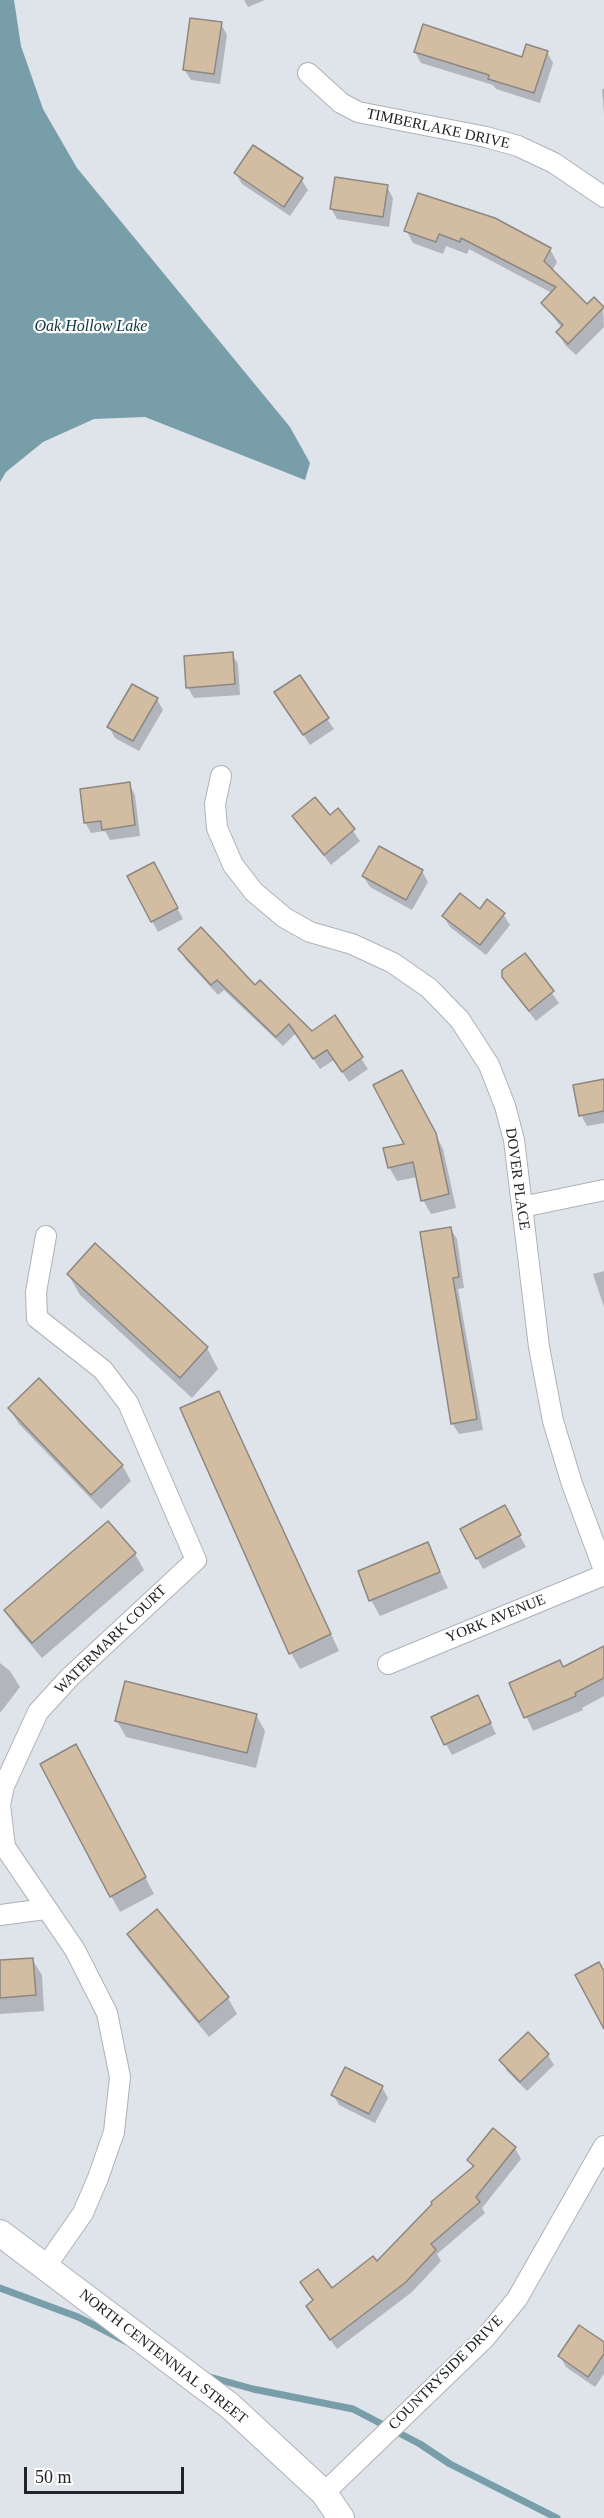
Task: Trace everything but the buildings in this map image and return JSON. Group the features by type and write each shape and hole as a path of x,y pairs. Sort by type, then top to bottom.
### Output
{"street":[{"name":"TIMBERLAKE DRIVE","path":"308,73 341,103 358,112 486,137 518,146 554,164 604,197"},
{"name":"DOVER PLACE","path":"221,776 215,804 217,828 233,865 254,892 280,915 310,932 352,944 393,963 429,988 460,1020 489,1065 506,1106 514,1140 538,1347 553,1421 572,1484 604,1570"},
{"path":"522,1207 604,1190"},
{"name":"WATERMARK COURT","path":"46,1236 36,1292 37,1318 103,1370 128,1403 196,1560 70,1677 38,1712 2,1787 0,1805 5,1847 75,1950 107,2013 120,2077 114,2132 98,2178 83,2213 46,2266"},
{"name":"YORK AVENUE","path":"388,1664 604,1575"},
{"path":"0,1915 45,1909"},
{"name":"COUNTRYSIDE DRIVE","path":"324,2493 485,2338 517,2299 538,2266 604,2146"},
{"name":"NORTH CENTENNIAL STREET","path":"0,2233 230,2406 324,2493 341,2518"}],"water":[{"name":"Oak Hollow Lake","path":"0,0 14,0 21,46 43,109 77,168 290,427 310,463 305,480 145,417 94,419 43,442 6,472 0,482"}],"waterway":[{"path":"0,2288 78,2317 125,2341"},
{"path":"206,2376 253,2389 353,2409 420,2444 450,2464 557,2518"}]}
